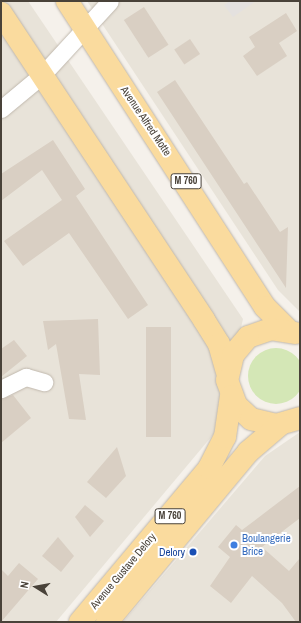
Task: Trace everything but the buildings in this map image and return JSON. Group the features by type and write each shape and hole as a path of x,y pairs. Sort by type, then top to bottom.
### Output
{"main road":[{"name":"Avenue Alfred Motte","path":"67,1 265,307 295,331"},
{"path":"1,13 219,344 227,372 231,396 251,419 292,424"},
{"path":"227,372 233,355 248,337 265,330 295,331"},
{"name":"Avenue Gustave Delory","path":"80,622 209,468 225,437 231,396"},
{"name":"Avenue Gustave Delory","path":"107,622 248,452 292,424"}],"street":[{"path":"1,109 42,75 110,1"},
{"path":"1,390 26,377 44,382"}],"shaded area":[{"path":"1,1 28,1 243,319 217,430 56,622 1,622"},
{"path":"87,1 300,1 300,312 278,290"},
{"path":"230,1 256,1 233,17 224,5"},
{"path":"300,432 300,622 123,622 265,456"}],"green space":[{"path":"270,348 282,348 296,356 304,370 302,387 296,396 282,404 270,404 260,399 253,392 248,382 248,370 253,360 260,353"}],"place":[{"name":"Boulangerie Brice","path":"234,545"},
{"name":"Delory","path":"193,552"}]}
